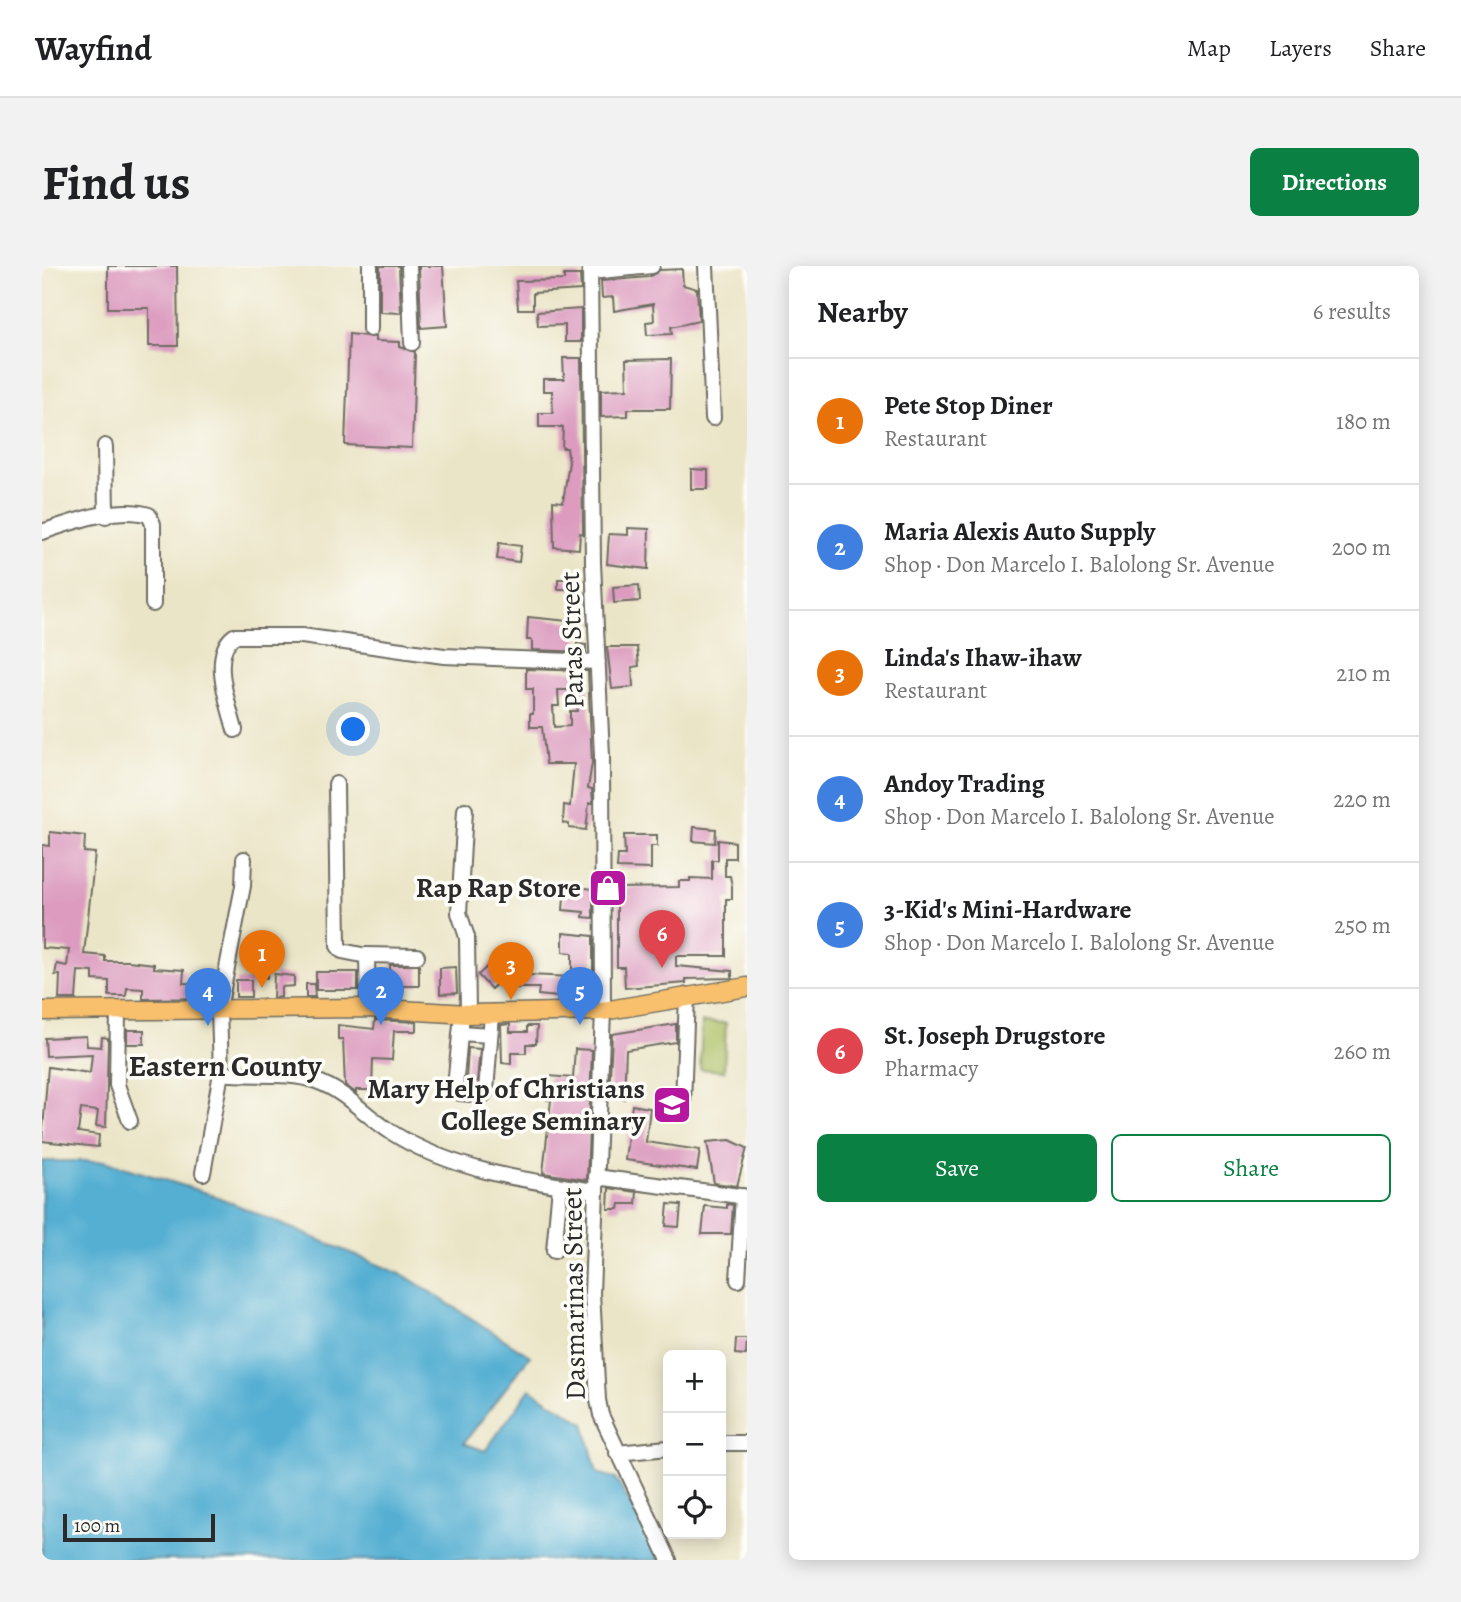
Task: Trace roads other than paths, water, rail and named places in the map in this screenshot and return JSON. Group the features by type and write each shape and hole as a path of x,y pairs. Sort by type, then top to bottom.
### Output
{"main road":[{"path":"42,1010 368,1008 465,1014 603,1011 747,987"}],"street":[{"path":"370,266 370,328"},
{"path":"409,266 412,342"},
{"path":"590,269 652,266"},
{"path":"706,266 713,418"},
{"name":"Paras Street","path":"590,269 593,563 598,662 603,1011"},
{"path":"105,446 106,516"},
{"path":"42,532 85,518 143,513 152,517 153,604"},
{"path":"234,730 222,688 225,648 234,636 302,636 444,656 598,662"},
{"path":"336,784 338,946 342,951 366,955 417,956"},
{"path":"464,810 459,912 467,937 465,1014 460,1033 455,1087 460,1093 485,1094 492,1014"},
{"path":"203,1173 221,1073 219,1009 243,886 244,859"},
{"path":"366,955 368,1008"},
{"path":"683,1104 687,995"},
{"path":"118,1009 117,1085 130,1121"},
{"name":"Dasmarinas Street","path":"603,1011 592,1293 598,1400 601,1415 617,1453 669,1560"},
{"path":"460,1033 490,1035"},
{"path":"221,1073 293,1076 316,1081 351,1097 389,1131 443,1157 560,1186 595,1184 745,1196 738,1280"},
{"path":"554,1251 560,1186"},
{"path":"726,1443 747,1443"},
{"path":"617,1453 663,1448"}],"water":[{"path":"42,1161 105,1161 213,1195 405,1276 530,1356 464,1443 485,1451 530,1389 584,1423 597,1473 615,1478 665,1560 42,1560"}],"place":[{"name":"Rap Rap Store","path":"608,888"},
{"name":"St. Joseph Drugstore","path":"662,968"},
{"name":"Pete Stop Diner","path":"262,988"},
{"name":"Linda's Ihaw-ihaw","path":"511,1000"},
{"name":"Maria Alexis Auto Supply","path":"381,1025"},
{"name":"3-Kid's Mini-Hardware","path":"580,1025"},
{"name":"Andoy Trading","path":"208,1026"},
{"name":"Mary Help of Christians College Seminary","path":"672,1105"}],"district":[{"name":"Eastern County","path":"225,1066"}]}
